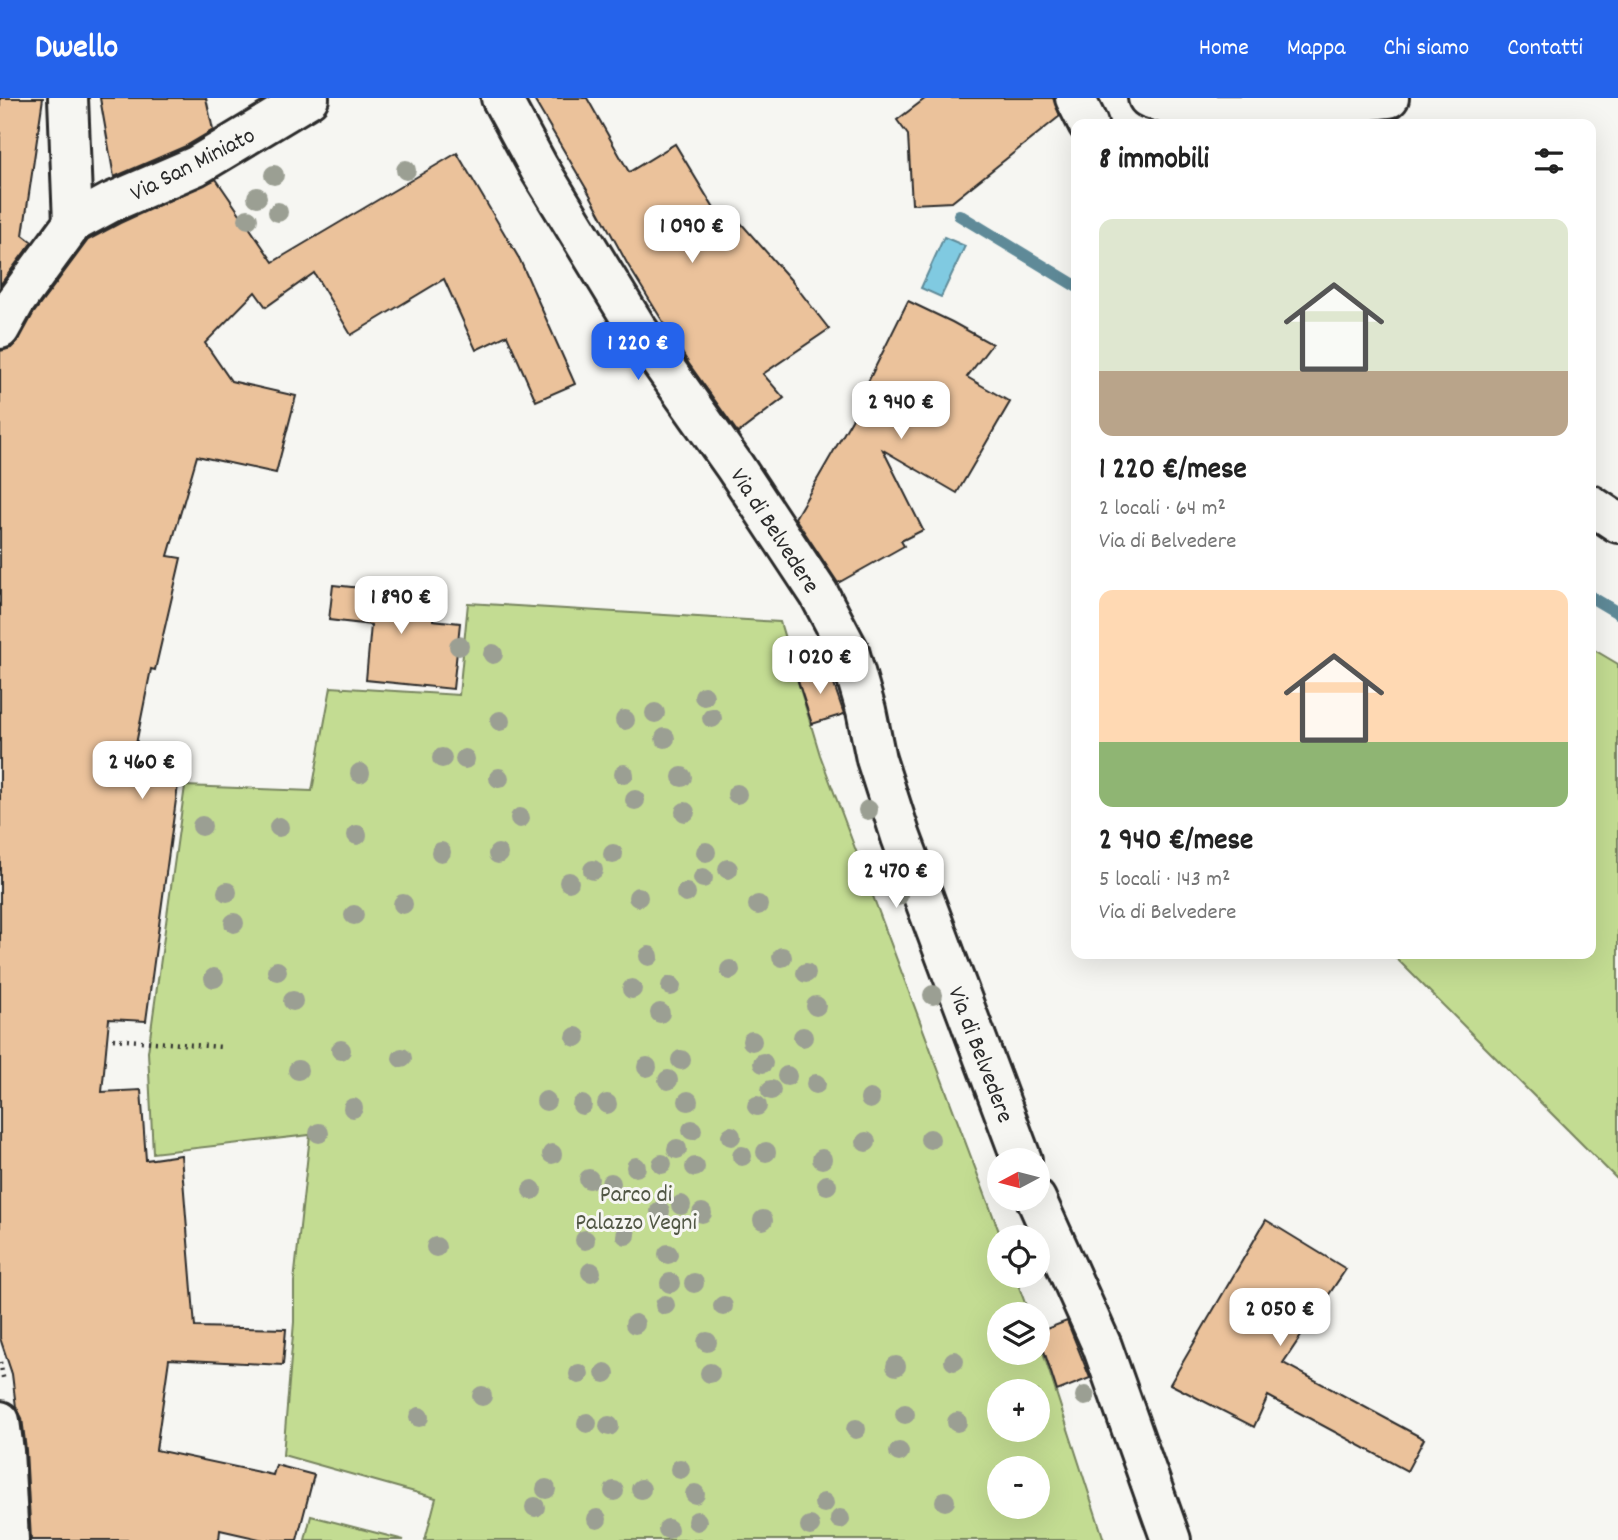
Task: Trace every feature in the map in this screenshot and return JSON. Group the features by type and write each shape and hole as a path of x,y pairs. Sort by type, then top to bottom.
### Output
{"street":[{"path":"0,329 15,302 73,223 68,98"},
{"name":"Via San Miniato","path":"73,223 110,203 196,166 309,98"},
{"name":"Via di Belvedere","path":"501,98 539,168 638,330 736,467 819,594 849,652 866,710 876,759 901,837 1018,1148"},
{"path":"1075,98 1086,119"},
{"path":"1148,98 1175,107 1222,115 1389,98"},
{"path":"1596,508 1618,523"},
{"path":"1041,1211 1102,1346 1171,1540"},
{"path":"0,1421 9,1540"}],"path":[{"path":"113,1039 222,1047"}],"green space":[{"name":"Parco di Palazzo Vegni","path":"468,603 780,622 820,755 987,1200 987,1211 991,1211 996,1225 987,1225 987,1288 1019,1288 1025,1302 987,1302 987,1365 1047,1365 1104,1540 425,1540 436,1498 283,1455 294,1322 294,1282 310,1135 153,1153 148,1052 185,786 312,791 331,687 459,695"},
{"path":"1596,651 1618,664 1618,1180 1397,959 1596,959"},
{"path":"311,1516 404,1540 305,1540"}],"water":[{"path":"944,237 965,246 941,297 921,288"}],"building":[{"path":"0,98 43,98 23,235 32,242 0,285"},
{"path":"100,98 206,98 213,130 186,146 114,177"},
{"path":"533,98 587,98 629,172 675,144 727,230 740,222 829,329 763,374 784,398 738,433 689,364 628,265"},
{"path":"926,98 1053,98 1060,116 952,202 912,204 908,135 897,120"},
{"path":"457,153 520,260 575,384 536,401 507,335 476,350 444,279 351,335 314,273 266,307 255,292 205,343 231,381 296,396 276,473 197,456 168,556 181,558 155,670 151,669 129,779 178,785 146,1021 109,1019 102,1092 141,1090 146,1160 181,1155 195,1327 286,1329 283,1365 169,1359 156,1450 273,1475 276,1465 314,1475 297,1540 264,1540 220,1530 219,1540 31,1540 22,1418 16,1407 12,1374 0,1338 0,351 11,348 19,340 33,314 88,240 216,179 273,262"},
{"path":"908,301 992,344 967,377 1010,402 957,493 883,450 923,530 901,541 904,546 838,583 795,518 869,390 862,394"},
{"path":"333,585 435,596 433,620 460,623 453,689 366,680 371,625 329,620"},
{"path":"828,667 844,714 812,724 797,678"},
{"path":"1266,1220 1346,1269 1283,1363 1424,1439 1407,1471 1268,1396 1254,1427 1170,1384"},
{"path":"1067,1321 1090,1378 1057,1391 1049,1365 1050,1327"}],"waterway":[{"path":"959,215 1071,283"},
{"path":"1596,600 1618,613"}]}
